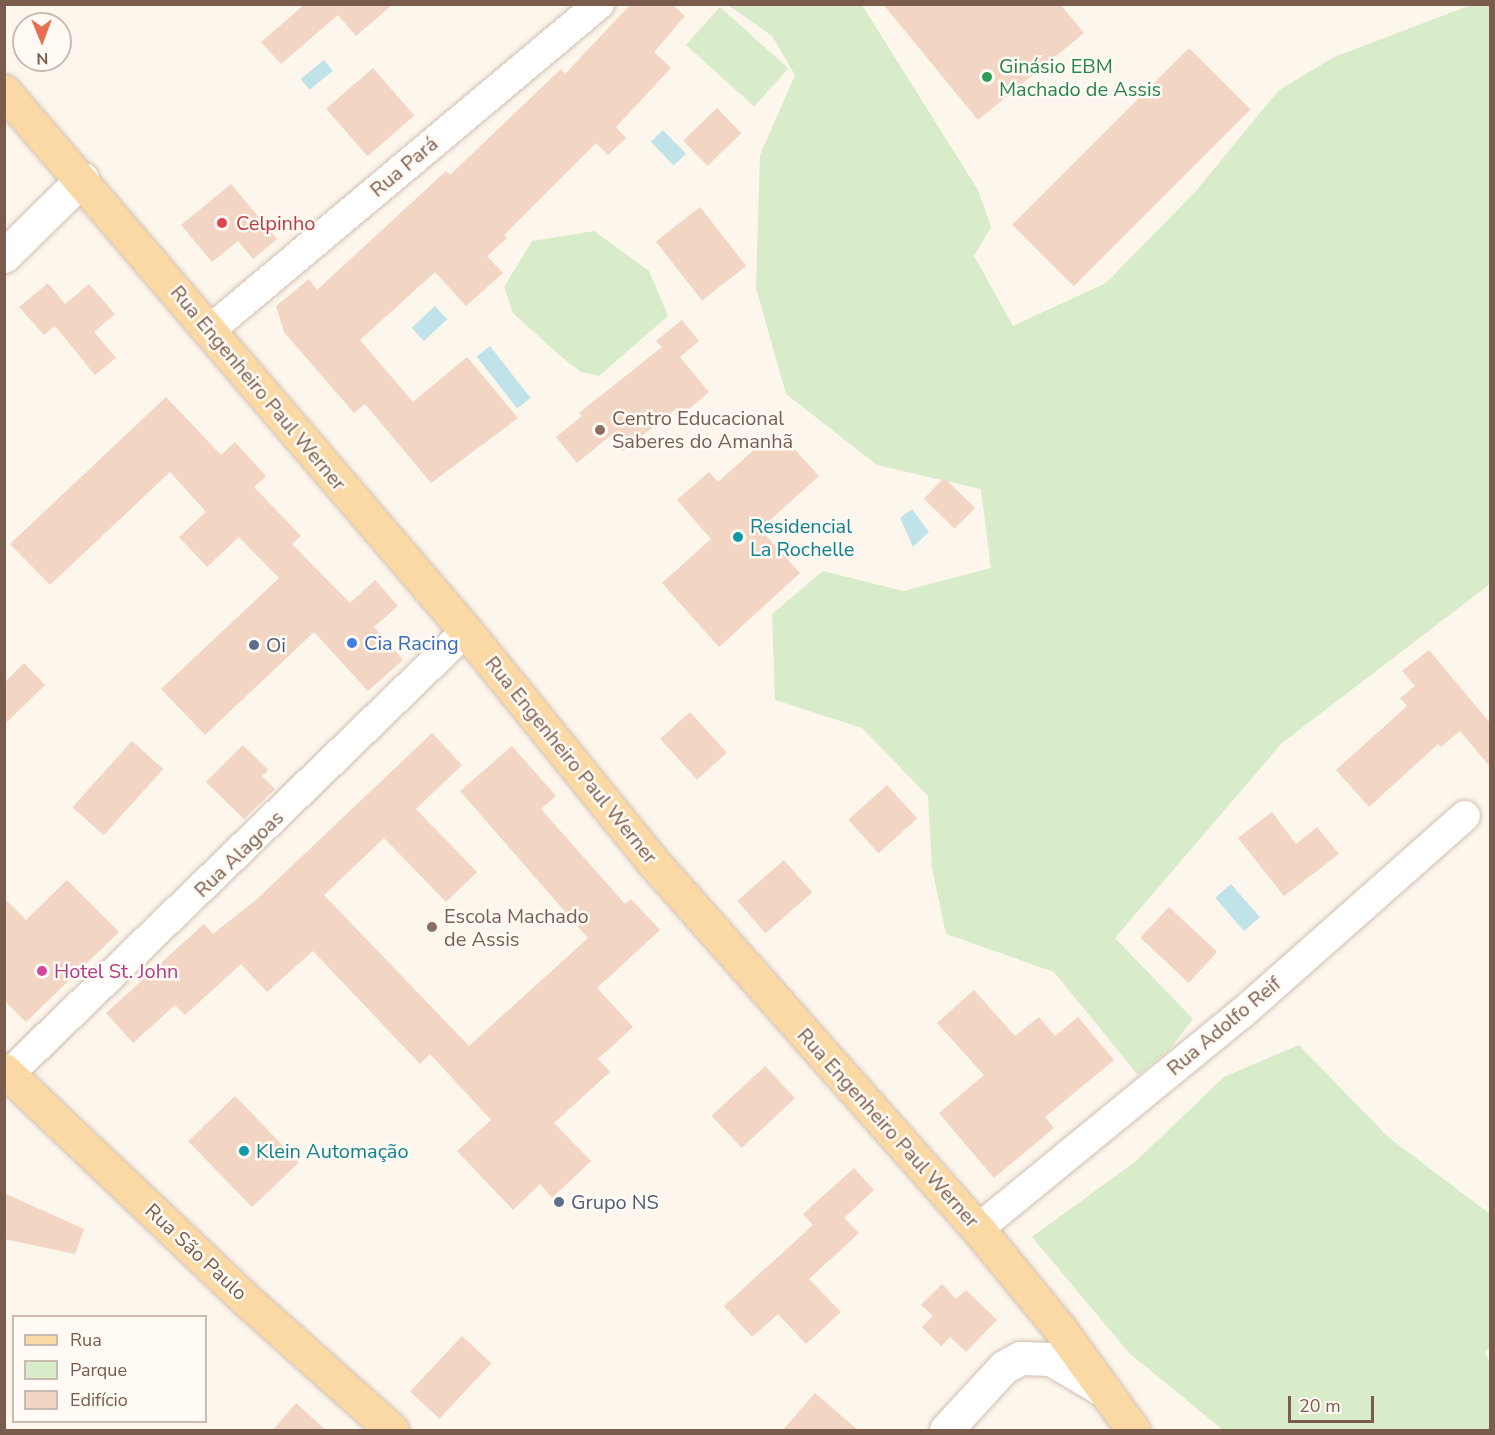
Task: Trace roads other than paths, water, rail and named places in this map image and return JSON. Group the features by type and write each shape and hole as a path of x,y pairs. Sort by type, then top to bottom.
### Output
{"main road":[{"name":"Rua Engenheiro Paul Werner","path":"4,91 82,179 466,631 654,863 978,1229 1107,1392 1133,1431"},
{"name":"Rua São Paulo","path":"7,1072 252,1305 392,1431"}],"street":[{"name":"Rua Pará","path":"210,330 599,4"},
{"path":"4,256 82,179"},
{"name":"Rua Alagoas","path":"7,1072 466,631"},
{"name":"Rua Adolfo Reif","path":"978,1229 1240,1014 1464,816"},
{"path":"946,1431 1004,1367 1020,1358 1051,1359 1107,1392"}],"water":[{"path":"324,60 333,71 309,90 301,79"},
{"path":"663,130 686,154 674,166 651,142"},
{"path":"435,306 447,319 424,341 412,328"},
{"path":"490,346 531,398 517,408 477,356"},
{"path":"912,509 929,532 913,547 900,518"},
{"path":"1231,884 1260,917 1244,931 1215,898"}],"place":[{"name":"Ginásio EBM Machado de Assis","path":"987,77"},
{"name":"Celpinho","path":"222,223"},
{"name":"Centro Educacional Saberes do Amanhã","path":"600,430"},
{"name":"Residencial La Rochelle","path":"738,537"},
{"name":"Cia Racing","path":"352,643"},
{"name":"Oi","path":"254,645"},
{"name":"Escola Machado de Assis","path":"432,927"},
{"name":"Hotel St. John","path":"42,971"},
{"name":"Klein Automação","path":"244,1151"},
{"name":"Grupo NS","path":"559,1202"}]}
